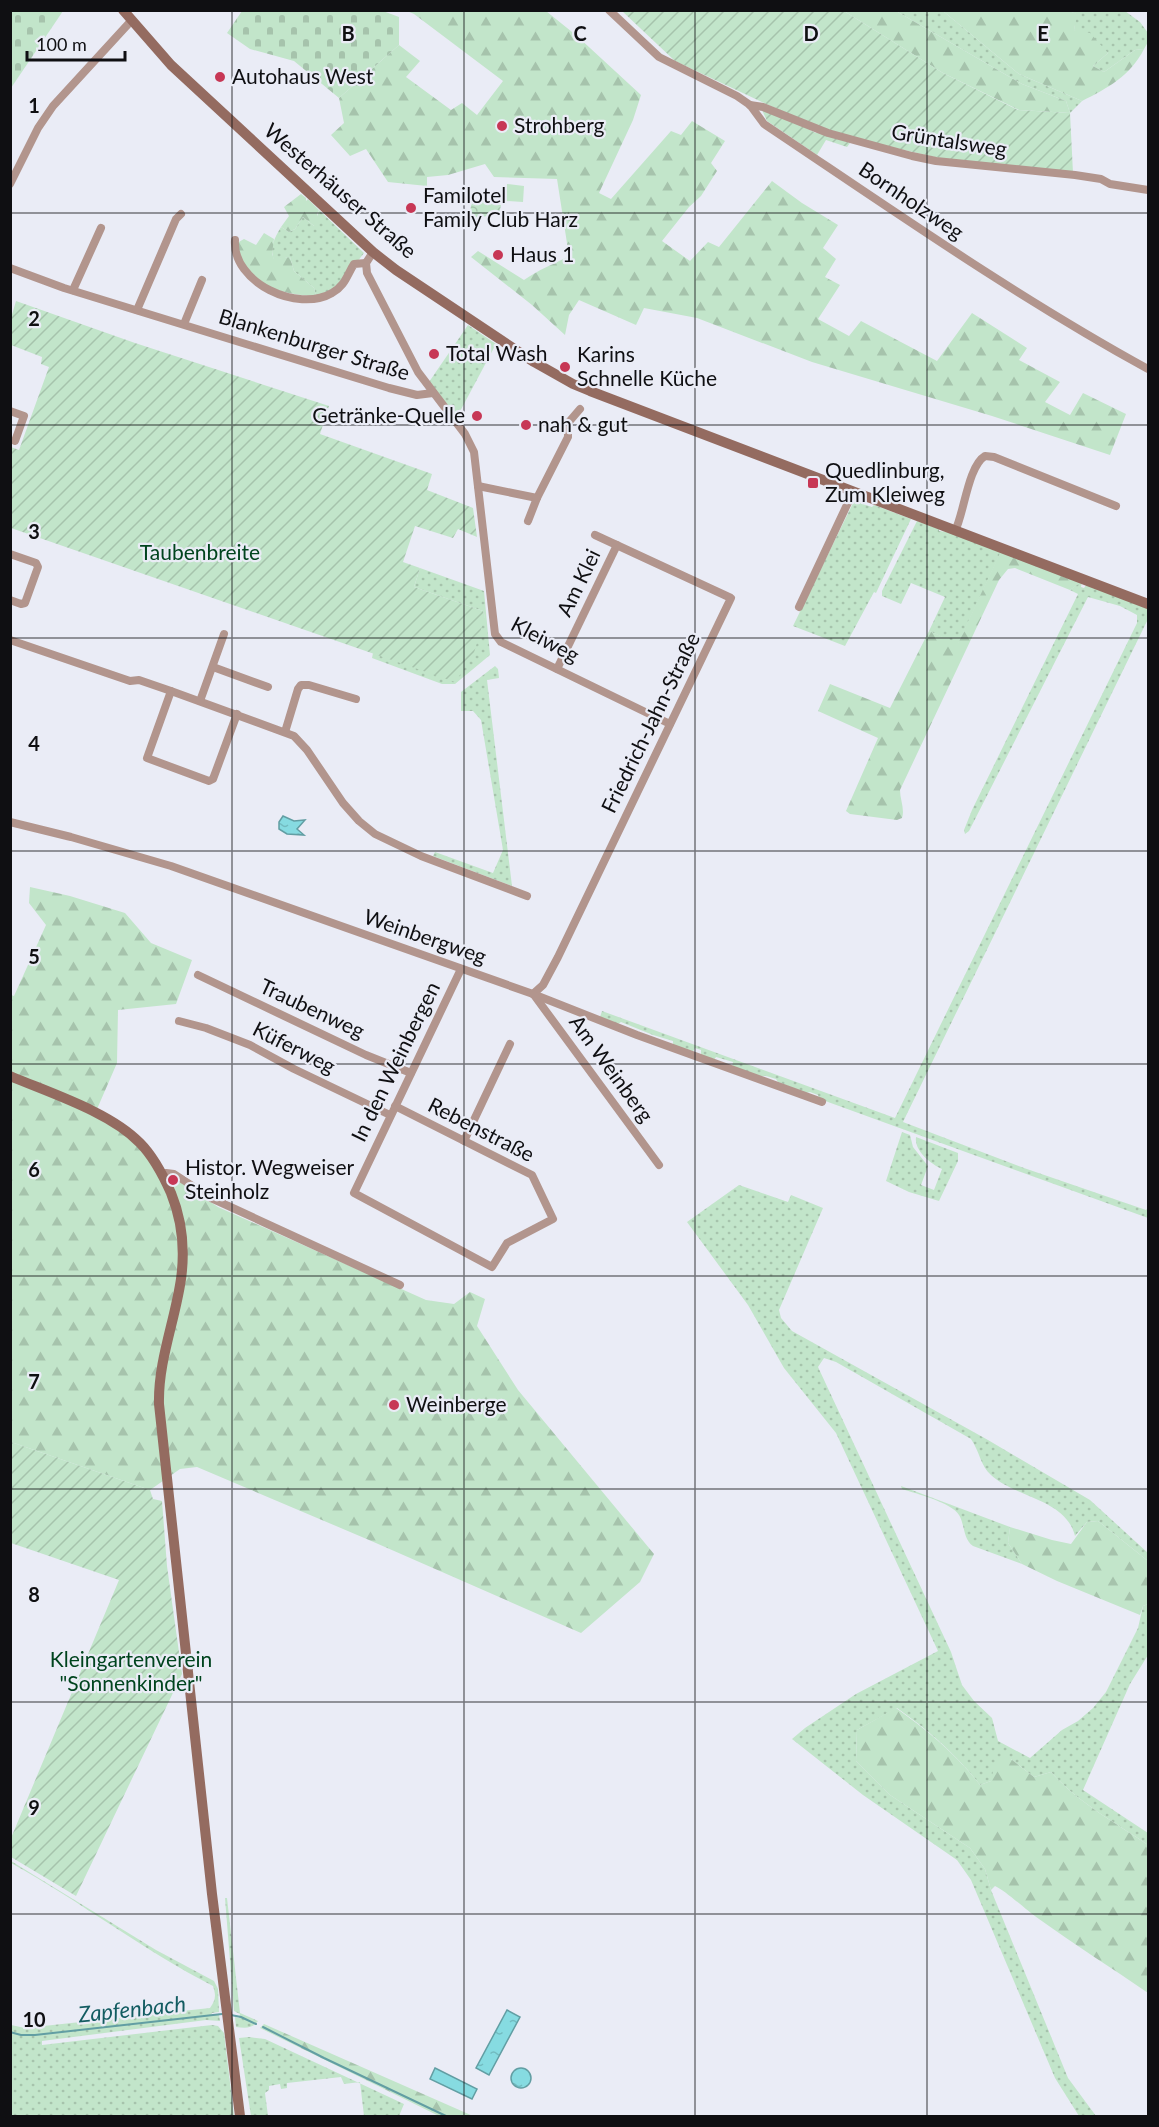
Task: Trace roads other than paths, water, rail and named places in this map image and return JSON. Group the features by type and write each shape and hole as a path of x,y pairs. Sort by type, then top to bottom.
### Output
{"main road":[{"name":"Westerhäuser Straße","path":"123,10 171,65 373,252 534,362 573,384 1149,604"},
{"path":"10,1076 99,1115 122,1128 148,1153 167,1178 178,1217 183,1261 178,1295 162,1361 159,1404 227,2021 240,2116"}],"street":[{"name":"Bornholzweg","path":"609,10 659,57 681,70 713,83 750,105 764,124 956,254 1016,292 1149,369"},
{"path":"10,184 13,173 53,106 131,21"},
{"name":"Grüntalsweg","path":"750,105 763,107 854,142 912,156 1086,176 1101,179 1110,184 1149,190"},
{"path":"137,310 176,219 181,214"},
{"path":"73,290 100,228"},
{"name":"Blankenburger Straße","path":"235,240 234,250 237,261 251,278 268,290 295,297 312,299 330,295 348,279 354,264 366,263"},
{"name":"Blankenburger Straße","path":"373,252 366,263 367,273 418,372 465,434 474,452 475,460"},
{"name":"Blankenburger Straße","path":"10,268 73,290 399,391 417,395 433,393"},
{"name":"Blankenburger Straße","path":"184,324 202,280"},
{"path":"528,521 568,437 567,423 580,409"},
{"path":"10,411 24,416 15,441"},
{"path":"956,531 963,500 979,461 985,456 994,457 1116,506"},
{"name":"Kleiweg","path":"475,460 495,634 501,642 670,724"},
{"path":"478,486 537,498"},
{"path":"799,607 853,492"},
{"name":"Friedrich-Jahn-Straße","path":"533,994 543,985 558,957 731,598 595,535"},
{"name":"Am Klei","path":"557,669 617,545"},
{"path":"10,554 36,563 38,566 25,603 10,600"},
{"path":"200,701 224,634"},
{"path":"10,640 130,681 139,680 294,736 343,803 375,834 421,856 527,896"},
{"path":"213,667 268,687"},
{"path":"285,732 301,685 309,685 356,699"},
{"path":"171,691 147,758 209,781 213,779 237,714"},
{"name":"Weinbergweg","path":"10,822 171,866 533,994 637,1035 822,1102"},
{"name":"In den Weinbergen","path":"461,969 390,1114 355,1194 492,1267"},
{"name":"Traubenweg","path":"198,975 411,1073"},
{"name":"Am Weinberg","path":"533,994 659,1165"},
{"name":"Küferweg","path":"179,1021 206,1028 250,1045 294,1069 390,1114"},
{"path":"464,1141 510,1044"},
{"name":"Rebenstraße","path":"395,1106 532,1175 554,1219 507,1243 492,1267"},
{"path":"167,1178 174,1174 211,1198 400,1285"}],"water":[{"path":"283,816 294,821 305,820 297,829 304,835 287,834 279,829 279,822"},
{"path":"507,2010 520,2017 489,2075 476,2068"},
{"path":"435,2068 477,2089 472,2099 430,2079"},
{"path":"521,2068 528,2071 531,2078 528,2085 521,2088 514,2085 511,2078 514,2071"}],"waterway":[{"name":"Zapfenbach","path":"10,2032 35,2035 222,2014"},
{"name":"Zapfenbach","path":"231,2015 256,2024"},
{"name":"Zapfenbach","path":"263,2027 446,2116"}],"place":[{"name":"Autohaus West","path":"220,77"},
{"name":"Strohberg","path":"502,126"},
{"name":"Familotel Family Club Harz","path":"411,208"},
{"name":"Haus 1","path":"498,255"},
{"name":"Total Wash","path":"434,354"},
{"name":"Karins Schnelle Küche","path":"565,367"},
{"name":"Getränke-Quelle","path":"477,416"},
{"name":"nah & gut","path":"526,425"},
{"name":"Quedlinburg, Zum Kleiweg","path":"813,483"},
{"name":"Histor. Wegweiser Steinholz","path":"173,1180"},
{"name":"Weinberge","path":"394,1405"}],"park label":[{"name":"Taubenbreite","path":"200,553"},
{"name":"Kleingartenverein \"Sonnenkinder\"","path":"131,1672"}]}
